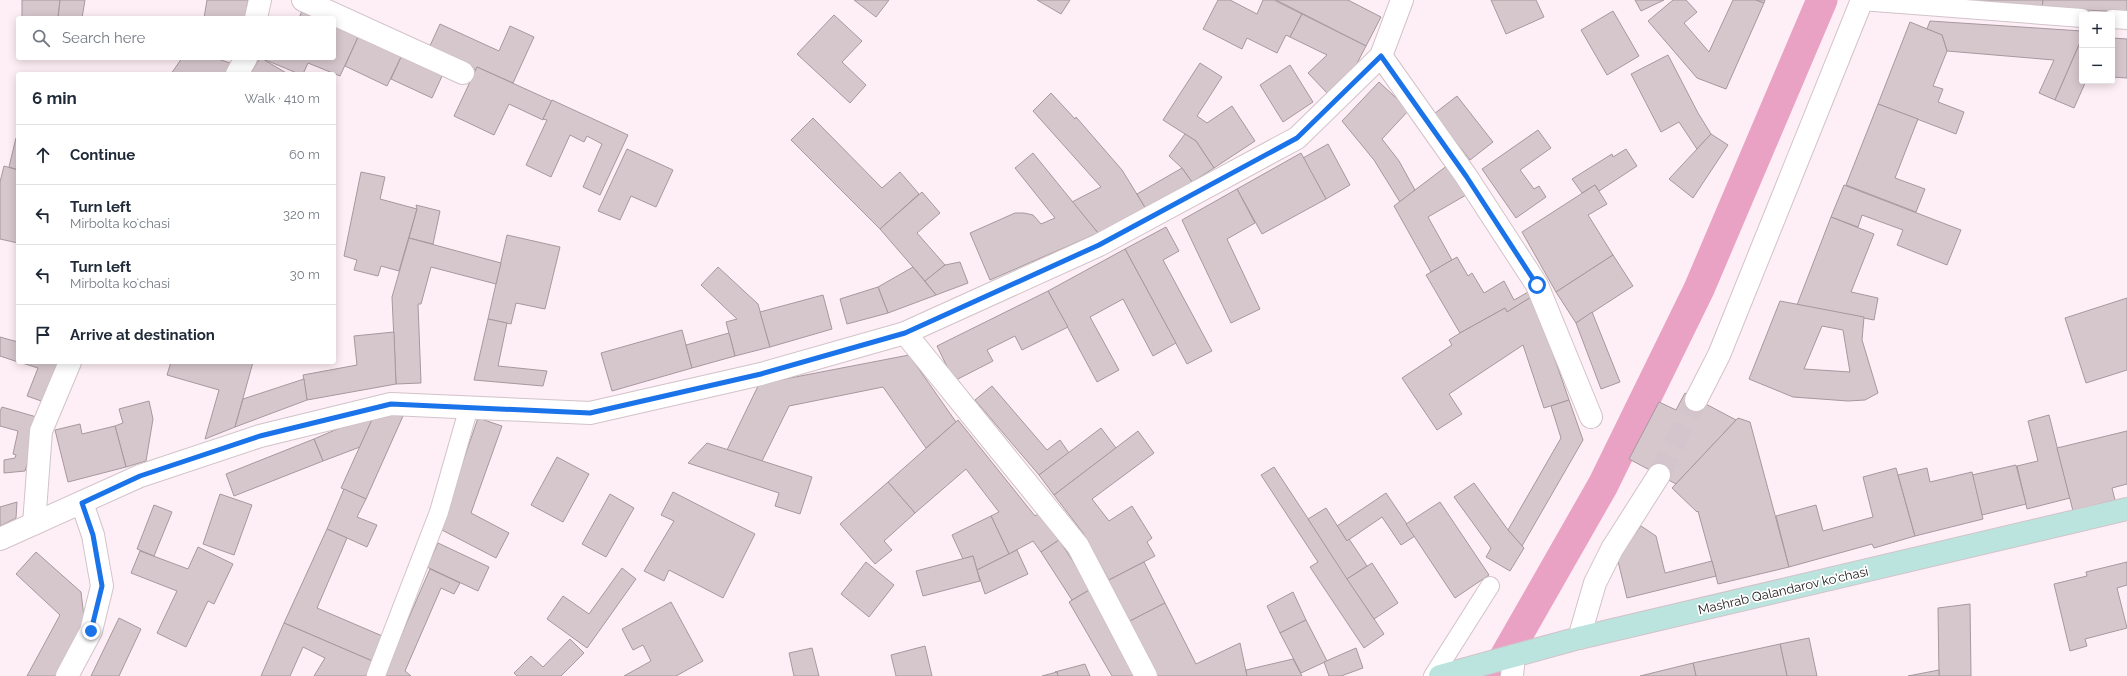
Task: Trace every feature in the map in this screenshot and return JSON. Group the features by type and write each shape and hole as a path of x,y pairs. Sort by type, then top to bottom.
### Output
{"main road":[{"name":"Mashrab Qalandarov ko'chasi","path":"1440,676 1513,666 1569,641 2127,509"}],"street":[{"path":"256,16 260,0"},
{"path":"303,0 463,73"},
{"path":"0,539 140,476 260,436 391,404 590,413 761,374 905,333 1099,245 1297,138 1381,56 1402,0"},
{"path":"1696,400 1719,355 1862,1"},
{"path":"1381,56 1466,176 1537,285 1591,417"},
{"path":"239,72 245,60"},
{"path":"905,333 1078,546 1146,676"},
{"path":"34,524 41,431 69,364"},
{"path":"1569,641 1608,556 1659,475"},
{"path":"67,676 91,631 102,586 93,535 82,503"}],"lane":[{"path":"1862,1 2079,18"},
{"path":"2115,19 2127,20"},
{"path":"376,675 439,512 469,408"},
{"path":"1433,676 1490,586"}],"building":[{"path":"22,0 60,0 58,16 22,16"},
{"path":"60,0 85,0 82,16 58,16"},
{"path":"207,0 248,0 245,16 204,16"},
{"path":"854,0 889,0 876,17"},
{"path":"1037,0 1070,0 1061,14"},
{"path":"1218,0 1230,0 1257,14 1263,0 1274,0 1302,14 1290,37 1286,35 1277,53 1247,38 1242,49 1203,29"},
{"path":"1276,0 1348,0 1381,17 1366,46"},
{"path":"1491,0 1536,0 1544,17 1506,34"},
{"path":"1635,0 1664,0 1641,11"},
{"path":"1673,0 1686,0 1697,12 1684,23 1709,52 1733,0 1756,0 1764,3 1726,89 1697,78 1648,21"},
{"path":"1756,0 1765,0 1764,3"},
{"path":"1948,0 2043,0 2042,8"},
{"path":"2043,0 2127,0 2127,12 2042,8"},
{"path":"302,11 314,16 300,16"},
{"path":"1613,11 1639,56 1607,75 1581,30"},
{"path":"1302,14 1366,46 1354,69 1328,94 1308,73 1327,55 1290,37"},
{"path":"834,15 862,41 842,62 866,85 850,103 797,54"},
{"path":"1930,21 2079,31 2079,45 2055,100 2039,93 2054,60 1947,51 1942,35 1927,29"},
{"path":"1910,22 1942,35 1947,51 1933,86 1943,89 1938,102 1964,112 1956,134 1878,104"},
{"path":"440,24 499,51 510,26 534,37 513,83 477,67 476,70 429,48"},
{"path":"336,25 359,35 340,76 336,74 336,72 330,72 308,63 304,72 294,72 266,60 336,60"},
{"path":"359,35 402,55 387,86 345,66"},
{"path":"2115,38 2127,39 2127,78 2115,77"},
{"path":"2079,45 2079,84 2085,84 2074,108 2055,100"},
{"path":"402,55 443,74 432,98 391,79"},
{"path":"1668,55 1698,113 1711,134 1697,149 1679,122 1661,132 1631,74"},
{"path":"181,60 221,60 233,64 227,72 172,72"},
{"path":"259,60 264,60 285,72 251,72"},
{"path":"1200,63 1222,77 1197,116 1207,123 1232,106 1255,141 1214,168 1196,141 1163,120"},
{"path":"1290,65 1313,102 1283,122 1260,85"},
{"path":"477,67 552,101 543,120 509,104 494,135 454,116"},
{"path":"1379,82 1409,110 1382,139 1399,161 1415,190 1400,202 1374,160 1342,121"},
{"path":"1051,93 1075,119 1076,117 1122,170 1146,209 1098,233 1072,202 1101,187 1033,111"},
{"path":"1457,96 1493,142 1470,160 1434,114"},
{"path":"552,100 628,135 600,195 583,187 602,144 587,136 584,142 570,135 551,177 526,165 547,120 543,119"},
{"path":"1878,104 1918,119 1895,178 1925,189 1916,212 1846,185"},
{"path":"813,118 882,188 900,172 919,194 880,229 791,140"},
{"path":"1538,130 1551,148 1520,170 1534,189 1539,186 1546,197 1516,218 1482,169"},
{"path":"1185,134 1196,141 1214,168 1192,182 1182,168 1169,156"},
{"path":"1711,134 1728,145 1693,198 1669,179"},
{"path":"16,138 16,169 9,167"},
{"path":"1328,144 1350,185 1326,199 1303,158"},
{"path":"627,149 673,170 656,207 631,196 620,220 598,211"},
{"path":"1626,149 1637,166 1599,191 1595,185 1582,193 1572,179 1612,154 1613,157"},
{"path":"1033,153 1098,233 990,280 970,233 1015,213 1033,215 1041,224 1055,218 1015,168"},
{"path":"1301,153 1326,199 1262,234 1237,189"},
{"path":"1448,165 1466,195 1428,217 1452,260 1431,272 1394,206"},
{"path":"4,166 16,169 16,243 0,239 0,182"},
{"path":"1182,168 1192,182 1146,209 1137,194"},
{"path":"361,172 385,177 380,199 417,209 399,271 381,266 378,276 354,270 357,260 344,256"},
{"path":"1595,185 1607,204 1588,215 1613,255 1556,292 1522,232"},
{"path":"1844,185 1961,230 1947,265 1897,245 1903,230 1862,215 1858,227 1831,217"},
{"path":"1237,189 1255,223 1227,239 1260,309 1231,323 1182,220"},
{"path":"922,192 940,213 917,233 945,265 925,281 880,229"},
{"path":"416,205 440,211 433,244 409,238 417,209"},
{"path":"1831,217 1874,234 1851,292 1878,298 1874,320 1797,305"},
{"path":"1166,227 1179,251 1163,260 1212,351 1187,364 1125,249"},
{"path":"507,235 560,247 545,309 516,303 511,324 488,319"},
{"path":"409,238 501,263 496,284 431,267 421,304 418,304 421,383 396,384 392,297"},
{"path":"1125,249 1176,343 1153,356 1123,299 1090,317 1119,370 1097,382 1048,291"},
{"path":"1613,255 1633,286 1576,323 1556,292"},
{"path":"1457,257 1468,276 1472,273 1484,293 1504,281 1514,300 1530,291 1533,296 1507,312 1505,308 1460,333 1426,275"},
{"path":"960,262 968,283 936,295 925,281 945,265"},
{"path":"718,267 758,304 770,347 735,356 726,322 737,319 701,285"},
{"path":"913,267 936,295 888,313 878,287"},
{"path":"878,287 888,313 847,324 840,299"},
{"path":"1048,291 1068,327 1022,350 1015,336 987,350 993,361 954,381 937,346"},
{"path":"823,295 832,329 770,347 760,312"},
{"path":"1533,296 1569,400 1544,408 1523,345 1449,394 1462,414 1437,430 1402,378 1452,345 1449,340 1460,333 1505,308 1507,312"},
{"path":"2127,298 2127,370 2086,383 2065,318"},
{"path":"1780,301 1864,317 1862,340 1878,393 1865,400 1848,401 1793,397 1749,379","holes":["1822,326 1843,330 1850,372 1804,369"]},
{"path":"1592,312 1620,382 1601,389 1576,323"},
{"path":"488,319 507,323 498,366 547,371 543,386 474,380"},
{"path":"682,330 692,368 612,391 601,353"},
{"path":"394,332 396,384 307,400 303,375 357,365 354,336"},
{"path":"729,333 735,356 692,368 686,345"},
{"path":"0,337 16,341 16,361 0,356"},
{"path":"909,355 956,422 926,448 883,387 789,406 762,461 727,450 759,384"},
{"path":"25,364 57,364 44,402 27,396 38,368"},
{"path":"170,364 252,364 235,427 205,439 219,390 167,375"},
{"path":"304,379 307,400 235,427 243,399"},
{"path":"992,386 1047,450 1060,440 1069,453 1039,475 975,400"},
{"path":"1685,393 1736,420 1676,484 1629,459 1659,402 1676,410"},
{"path":"1569,400 1583,440 1522,546 1508,530 1561,438 1551,406"},
{"path":"149,401 153,419 146,461 126,467 115,426 123,423 119,409"},
{"path":"2,407 40,418 25,471 4,473 4,460 15,458 16,455 13,454 18,431 0,426 0,411"},
{"path":"375,413 360,447 323,461 314,439"},
{"path":"375,413 403,416 366,499 341,488"},
{"path":"2049,415 2070,498 2027,509 2017,466 2038,461 2028,421"},
{"path":"478,418 502,426 471,513 509,533 496,558 440,529"},
{"path":"1738,418 1750,422 1789,567 1718,584 1698,511 1697,512 1672,488"},
{"path":"958,420 1035,516 1041,512 1059,540 1041,552 1033,541 1009,554 991,516 999,512 966,469 915,513 888,482"},
{"path":"80,424 82,434 115,426 126,467 68,482 55,430"},
{"path":"1101,428 1116,448 1054,495 1039,475"},
{"path":"1138,431 1154,453 1092,499 1109,521 1132,506 1152,538 1147,542 1155,556 1109,580 1083,533 1054,495"},
{"path":"2127,431 2127,484 2112,488 2115,500 2073,511 2057,448"},
{"path":"314,439 323,461 234,496 226,474"},
{"path":"707,443 812,477 800,514 775,506 779,493 688,463"},
{"path":"557,457 589,474 563,522 531,505"},
{"path":"2016,465 2026,504 1982,515 1972,475"},
{"path":"1274,467 1384,634 1364,648 1310,567 1318,562 1261,475"},
{"path":"1896,468 1915,536 1874,548 1872,544 1789,567 1776,516 1816,505 1823,531 1873,517 1863,477"},
{"path":"1927,468 1930,482 1972,472 1983,519 1915,536 1898,475"},
{"path":"888,482 915,513 884,541 892,550 875,564 840,524"},
{"path":"1474,483 1508,530 1524,548 1510,571 1486,557 1491,548 1454,497"},
{"path":"344,489 366,499 357,517 377,525 367,547 327,529"},
{"path":"673,492 755,534 723,598 669,570 664,581 644,571 674,521 661,515"},
{"path":"1386,493 1415,536 1401,545 1382,517 1347,541 1337,526"},
{"path":"220,494 252,505 234,555 203,544"},
{"path":"610,494 634,508 606,557 582,544"},
{"path":"17,502 16,518 0,526 0,507"},
{"path":"1440,502 1489,575 1455,598 1406,524"},
{"path":"154,505 172,512 154,556 137,549"},
{"path":"1326,508 1347,541 1349,539 1367,566 1347,579 1308,519"},
{"path":"991,516 1009,554 977,570 973,556 963,559 952,535"},
{"path":"1641,526 1656,536 1665,573 1712,561 1716,576 1627,598 1617,557"},
{"path":"327,529 347,538 317,608 387,638 377,663 284,623"},
{"path":"1059,540 1091,589 1072,600 1041,552"},
{"path":"438,543 489,567 478,591 427,567"},
{"path":"198,547 233,564 214,604 208,601 186,647 157,633 177,591 131,573 140,551 188,569"},
{"path":"1017,550 1028,574 985,594 977,570"},
{"path":"36,552 81,592 85,626 58,676 27,676 60,615 16,574"},
{"path":"973,556 980,581 923,596 916,571"},
{"path":"866,562 894,585 869,617 841,594"},
{"path":"1144,562 1165,603 1126,623 1105,582"},
{"path":"2127,562 2127,585 2117,588 2127,628 2085,639 2087,646 2070,651 2054,584 2087,576 2086,572"},
{"path":"1372,563 1398,603 1374,619 1347,579"},
{"path":"622,568 636,579 587,648 547,619 563,596 589,614"},
{"path":"430,569 460,583 454,594 441,588 405,671 411,676 385,676 384,675"},
{"path":"1091,589 1142,676 1112,676 1069,602"},
{"path":"1293,592 1306,620 1280,633 1267,606"},
{"path":"671,602 703,661 676,676 624,676 651,661 643,645 633,650 622,629"},
{"path":"1165,603 1196,664 1240,643 1247,676 1151,676 1126,623"},
{"path":"1970,604 1971,676 1939,676 1938,608"},
{"path":"119,618 141,629 119,676 91,676"},
{"path":"1306,620 1327,661 1301,673 1280,633"},
{"path":"284,623 377,663 369,676 314,676 325,658 303,647 290,676 261,676"},
{"path":"1809,638 1817,676 1787,676 1780,644"},
{"path":"570,639 584,653 561,676 517,676 514,673 531,656 543,667"},
{"path":"1780,644 1787,676 1696,676 1693,663"},
{"path":"925,646 932,676 896,676 891,655"},
{"path":"812,648 819,676 794,676 789,653"},
{"path":"1356,648 1363,668 1341,676 1329,676 1324,662"},
{"path":"1293,659 1302,676 1247,676 1246,670"},
{"path":"1693,663 1696,676 1640,676"},
{"path":"1085,664 1090,676 1058,676 1057,672 1055,672"},
{"path":"1939,670 1939,676 1908,676"},
{"path":"1057,672 1058,676 1042,676"}],"waterway":[{"path":"1494,676 1603,485 1699,289 1822,0"}],"tunnel":[{"path":"1659,475 1696,400"}],"route":[{"path":"91,631 102,586 93,535 82,503 140,476 260,436 391,404 590,413 761,374 905,333 1099,245 1297,138 1381,56 1466,176 1537,285"}]}
